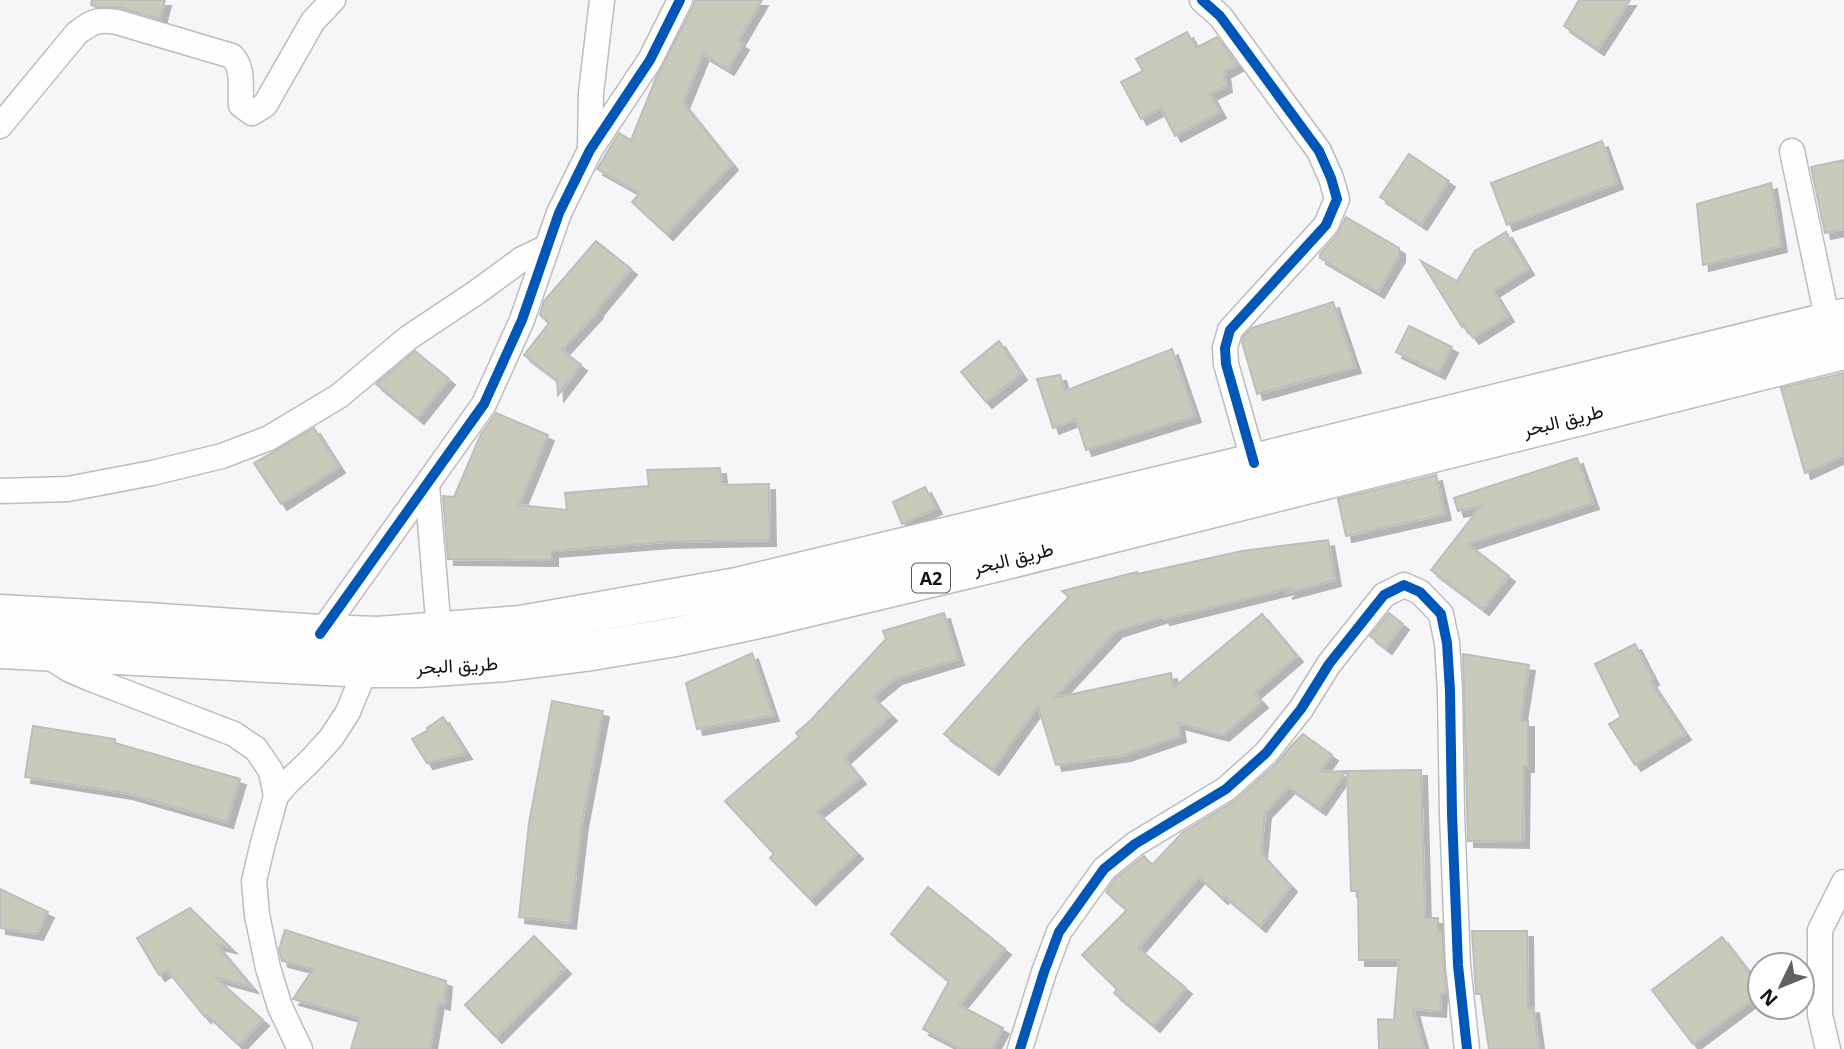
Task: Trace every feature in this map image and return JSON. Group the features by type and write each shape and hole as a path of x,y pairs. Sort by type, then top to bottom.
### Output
{"highway":[{"name":"طريق البحر","path":"0,614 378,636 521,625 737,587 1254,463 1839,330"},
{"name":"طريق البحر","path":"0,649 366,668 418,668 518,661 610,648 748,621 1010,559 1839,330"}],"street":[{"path":"0,126 77,33 91,22 102,20 232,56 238,62 240,70 241,105 253,113 265,105 313,21 333,0"},
{"path":"594,0 597,28"},
{"path":"590,150 591,93 602,0"},
{"path":"320,634 484,404 522,320 559,213 590,150 650,60 680,0"},
{"path":"1202,0 1220,16 1319,151 1332,178 1337,199 1326,225 1230,330 1225,348 1226,364 1254,463"},
{"path":"1792,151 1839,330"},
{"path":"0,491 68,489 152,473 222,456 268,438 339,396 408,338 522,260 547,247"},
{"path":"427,485 439,632"},
{"path":"1020,1049 1059,932 1104,869 1135,844 1226,789 1266,753 1301,709 1329,664 1384,595 1404,585 1420,592 1441,614 1447,643 1458,965 1467,1049"},
{"path":"40,651 70,670 234,734 256,749 271,771 276,796"},
{"path":"300,1049 279,1007 268,968 257,915 254,881 276,796 331,738 348,712 366,668"},
{"path":"1828,1049 1820,1014 1820,930 1844,882"}],"building":[{"path":"92,0 165,0 160,19 119,7 96,7 91,5"},
{"path":"695,0 762,0 738,41 743,44 728,69 703,54 683,103 732,164 667,234 632,202 640,193 597,169 619,133 631,140 656,78"},
{"path":"1579,0 1630,0 1598,49 1564,26"},
{"path":"1187,32 1196,48 1217,37 1237,65 1224,72 1226,86 1210,94 1220,112 1175,136 1161,108 1141,119 1121,82 1143,71 1136,59"},
{"path":"1602,141 1617,183 1507,225 1491,183"},
{"path":"1409,154 1449,181 1421,224 1380,197"},
{"path":"1844,160 1844,229 1825,233 1811,167"},
{"path":"1771,183 1781,246 1703,265 1697,204"},
{"path":"1346,217 1399,248 1399,256 1378,292 1320,258 1320,254 1337,235"},
{"path":"1506,232 1528,269 1493,291 1508,316 1473,338 1463,324 1462,327 1421,261 1457,281 1475,251"},
{"path":"596,241 631,269 562,350 581,365 558,395 557,380 524,355 549,323 540,315 544,301"},
{"path":"1333,302 1355,367 1257,394 1242,342 1243,337 1252,328"},
{"path":"1409,326 1452,347 1439,373 1396,352"},
{"path":"999,341 1021,374 986,402 961,372"},
{"path":"1172,349 1195,416 1086,450 1076,419 1053,428 1037,379 1060,375 1065,391"},
{"path":"415,351 449,379 418,418 376,384"},
{"path":"1844,373 1844,455 1805,473 1781,388"},
{"path":"496,413 548,435 519,505 567,510 565,493 649,486 647,470 720,468 722,485 769,484 770,540 666,542 552,551 552,560 448,559 443,496 454,497 481,434"},
{"path":"314,428 339,467 281,504 254,463"},
{"path":"1577,458 1593,503 1468,544 1509,576 1483,609 1431,570 1481,506 1458,511 1454,498"},
{"path":"1436,475 1445,514 1346,536 1338,499"},
{"path":"925,487 936,508 902,524 893,502"},
{"path":"1328,540 1335,580 1286,593 1293,587 1164,619 1163,616 1116,631 1054,698 1171,673 1173,688 1262,614 1297,656 1254,693 1262,702 1223,735 1178,723 1180,736 1125,755 1056,765 1038,706 993,769 944,734 1069,597 1062,591 1137,572 1138,574 1242,551"},
{"path":"944,613 958,659 896,678 873,697 891,715 844,758 860,778 817,812 857,853 810,899 770,858 774,854 725,801 799,737 796,733 886,639 883,631"},
{"path":"1389,613 1403,624 1386,648 1370,636"},
{"path":"1635,644 1653,679 1650,681 1685,734 1635,765 1609,724 1621,717 1595,664"},
{"path":"752,653 773,715 697,729 686,683"},
{"path":"1463,654 1529,665 1520,721 1528,721 1528,766 1524,766 1523,842 1468,841"},
{"path":"552,701 603,711 582,822 570,923 519,917 529,823"},
{"path":"443,717 466,753 427,763 412,739"},
{"path":"33,726 115,739 115,743 240,779 227,822 126,793 25,777"},
{"path":"1303,734 1332,755 1320,772 1346,771 1320,809 1289,787 1265,812 1261,853 1291,886 1260,926 1199,877 1138,948 1186,988 1154,1026 1114,993 1117,989 1082,955 1127,910 1106,892 1115,879 1144,856 1152,865 1182,833 1236,800 1276,764"},
{"path":"1421,770 1425,918 1438,918 1438,931 1442,931 1446,994 1441,994 1440,1011 1413,1009 1424,1049 1379,1049 1378,1019 1394,1020 1399,960 1359,960 1358,891 1351,891 1347,771"},
{"path":"928,887 1005,949 959,1005 1003,1028 992,1049 961,1049 923,1029 949,981 891,934"},
{"path":"0,889 48,912 37,934 0,928"},
{"path":"190,908 230,947 216,944 252,987 215,977 263,1020 239,1045 207,1015 205,1017 167,970 159,975 137,938"},
{"path":"285,930 446,981 444,1004 438,1002 430,1049 351,1049 360,1018 293,999 313,969 282,961 279,949"},
{"path":"1472,931 1527,931 1528,1008 1533,1007 1539,1049 1489,1049 1481,994 1476,994"},
{"path":"534,936 565,968 496,1037 465,1005"},
{"path":"1722,937 1746,969 1746,1004 1693,1044 1652,990"}],"cycle path":[{"path":"320,634 484,404 522,320 559,213 590,150 650,60 680,0"},
{"path":"1202,0 1220,16 1319,151 1337,199 1326,225 1230,330 1225,348 1226,364 1254,463"},
{"path":"1020,1049 1059,932 1104,869 1135,844 1226,789 1266,753 1301,709 1329,664 1384,595 1404,585 1420,592 1441,614 1447,643 1458,965 1467,1049"}]}
